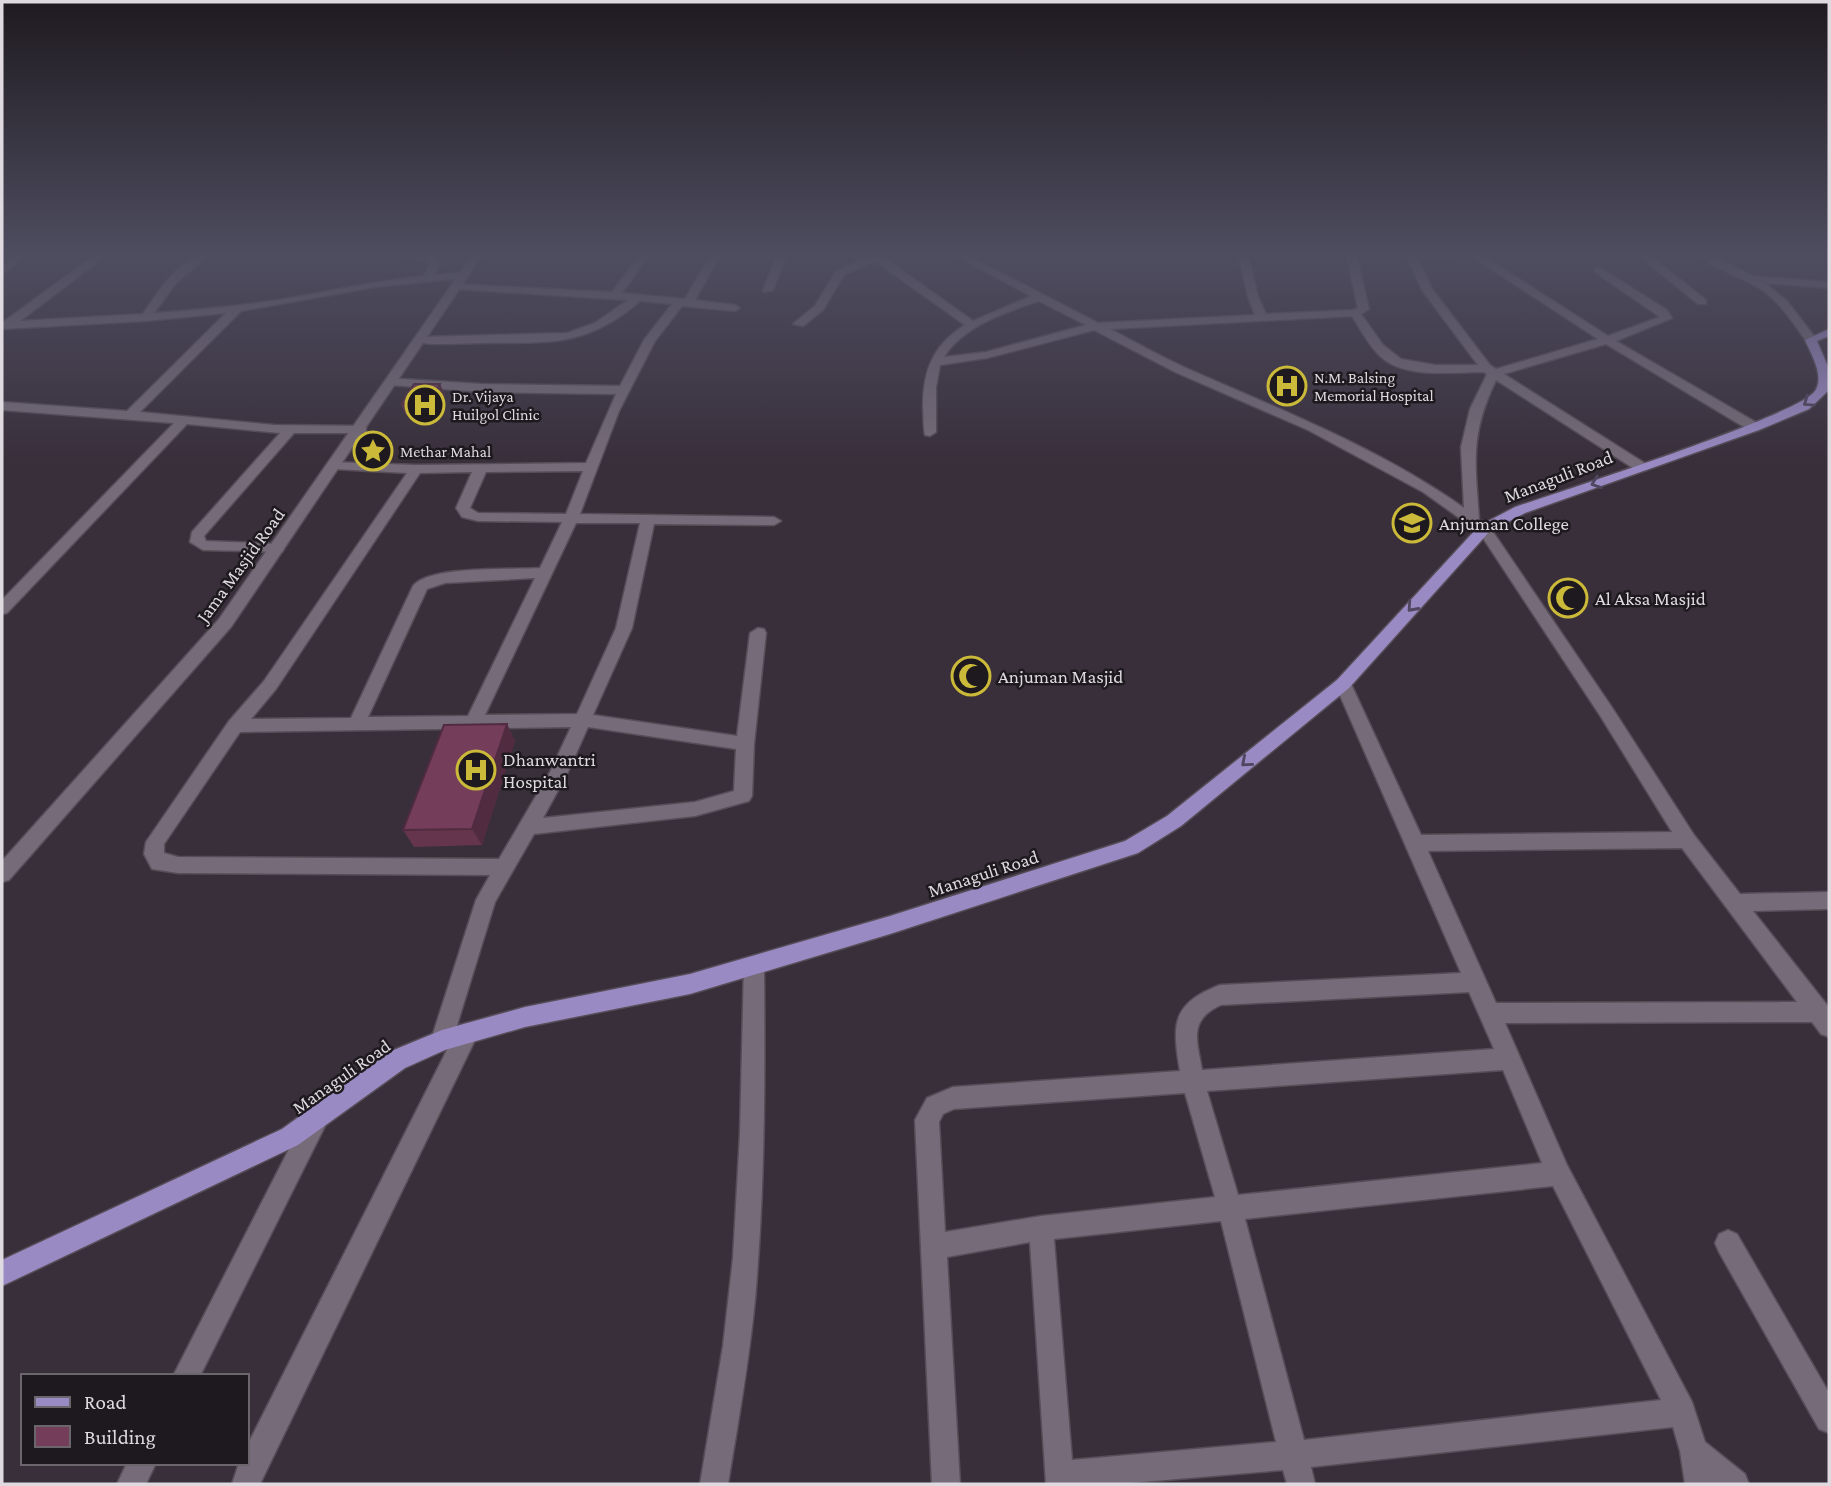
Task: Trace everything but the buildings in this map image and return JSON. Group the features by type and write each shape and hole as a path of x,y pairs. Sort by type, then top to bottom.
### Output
{"main road":[{"path":"1811,340 1829,332"},
{"name":"Managuli Road","path":"2,1273 290,1137 397,1060 442,1040 525,1017 690,984 890,925 1131,847 1174,821 1343,684 1478,525 1754,427 1805,406 1822,391 1825,373 1811,340"}],"street":[{"path":"4,326 51,323"},
{"path":"130,415 222,323"},
{"name":"Jama Masjid Road","path":"2,874 225,623 361,429 430,323"},
{"path":"419,340 554,340 572,337 608,323"},
{"path":"474,720 572,517 624,390 650,340 665,323"},
{"path":"969,323 973,326"},
{"path":"930,432 931,376 935,362 952,341 978,323"},
{"path":"1090,323 1179,369 1313,426 1406,476 1478,525 1607,713 1687,840 1738,903 1824,1019"},
{"path":"935,362 987,355 1095,326 1144,323"},
{"path":"1363,323 1387,356 1395,361 1490,371 1607,340 1655,323"},
{"path":"1454,323 1490,371 1641,467"},
{"path":"1581,323 1754,427"},
{"path":"1798,323 1811,340"},
{"path":"1478,525 1468,447 1476,409 1490,371"},
{"path":"391,381 482,388 624,390"},
{"path":"2,406 290,429 361,429"},
{"path":"2,609 183,421"},
{"path":"277,549 203,545 197,542 197,535 290,429"},
{"path":"335,465 416,469 592,467"},
{"path":"481,468 463,508 467,514 478,517 774,521"},
{"path":"416,469 270,685 235,726 155,842 154,854 159,863 503,867"},
{"path":"442,1040 486,900 558,774 624,628 648,519"},
{"path":"357,723 421,586 429,580 445,578 546,573"},
{"path":"526,827 695,809 743,796 745,744 758,633"},
{"path":"1343,684 1416,843 1559,1174 1682,1412 1694,1451 1699,1484"},
{"path":"235,726 583,720 745,744"},
{"path":"1416,843 1687,840"},
{"path":"1738,903 1829,900"},
{"path":"714,1484 742,1303 749,1221 754,1104 754,965"},
{"path":"1301,1484 1230,1208 1193,1081 1185,1034 1191,1015 1200,1004 1220,995 1477,982"},
{"path":"1490,1013 1824,1019"},
{"path":"246,1484 251,1468 467,1033"},
{"path":"946,1484 936,1246 927,1120 935,1105 953,1098 1510,1059"},
{"path":"187,1374 317,1116"},
{"path":"936,1246 1041,1228 1559,1174"},
{"path":"1041,1228 1060,1480 1682,1412"},
{"path":"1728,1243 1829,1419"},
{"path":"1694,1451 1735,1484"},
{"path":"131,1484 141,1465"}],"place":[{"name":"N.M. Balsing Memorial Hospital","path":"1287,386"},
{"name":"Dr. Vijaya Huilgol Clinic","path":"425,405"},
{"name":"Methar Mahal","path":"373,451"},
{"name":"Anjuman College","path":"1412,523"},
{"name":"Al Aksa Masjid","path":"1568,598"},
{"name":"Anjuman Masjid","path":"971,676"},
{"name":"Dhanwantri Hospital","path":"476,770"}]}
